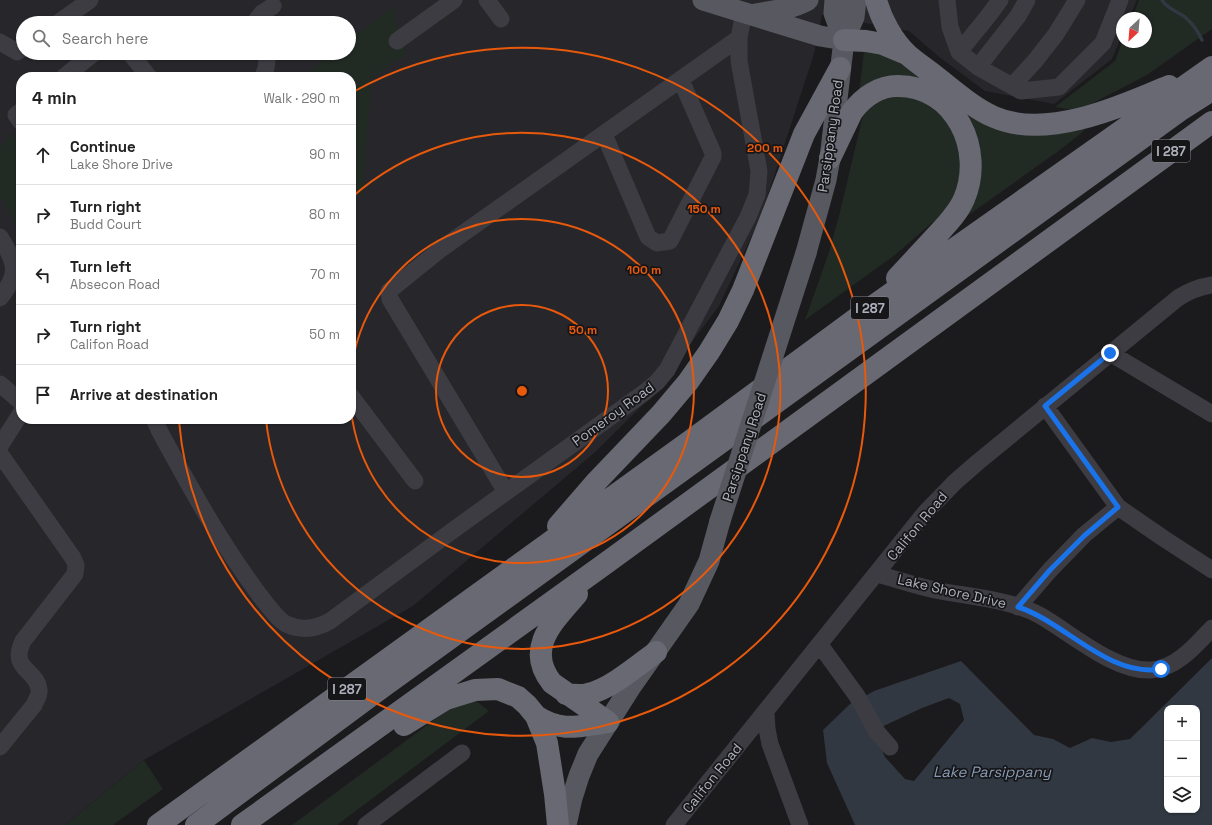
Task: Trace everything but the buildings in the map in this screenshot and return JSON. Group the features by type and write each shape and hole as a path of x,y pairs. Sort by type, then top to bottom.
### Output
{"highway":[{"path":"876,0 889,30 907,54 980,109 1000,119 1024,124 1048,124 1070,121 1095,115 1211,75"},
{"path":"844,40 866,41 882,44 907,54"},
{"path":"536,553 596,481 661,414 688,382 709,352 728,321 743,290 804,134 840,68"},
{"path":"196,825 384,686 1179,111 1211,75"},
{"name":"I 287","path":"158,825 536,553 869,309 1211,75"},
{"path":"830,158 857,106 867,96 875,91 894,86 906,86 921,89 942,100 954,113 961,125 971,154 972,170 969,186 964,200 956,214 869,309"},
{"name":"I 287","path":"242,825 602,566 1130,180 1212,122"},
{"path":"1130,180 1212,135"},
{"path":"602,566 550,625 543,639 540,655 543,670 552,683 608,722"},
{"path":"566,694 580,695 595,692 617,681 656,652"},
{"path":"242,825 446,699 483,689 498,690 518,697 536,716 547,743 558,825"},
{"path":"536,716 546,722 565,728 608,722"}],"main road":[{"path":"703,0 820,36 844,40"},
{"path":"747,13 785,9 802,4 808,0"},
{"name":"Parsippany Road","path":"835,0 834,13 844,40"},
{"name":"Parsippany Road","path":"566,825 572,798 588,754 630,688 689,604 709,561 720,521 806,253 826,180 844,40 854,17 856,0"}],"street":[{"path":"68,16 90,0"},
{"path":"396,41 454,0"},
{"path":"487,0 501,19"},
{"path":"947,0 950,27 959,52 978,67 1021,90 1059,87 1103,43 1120,0"},
{"path":"959,52 1000,0"},
{"path":"978,67 1018,16 1028,0"},
{"path":"1012,86 1056,34 1077,0"},
{"path":"260,16 273,3"},
{"path":"272,16 273,3"},
{"name":"Pomeroy Road","path":"156,424 194,494 238,566 269,608 285,624 302,629 320,627 330,621 645,392 667,370 748,216 757,195 759,171 739,61 739,38 747,13"},
{"path":"506,492 390,299 389,291 441,249 739,38"},
{"path":"0,42 16,51"},
{"path":"70,72 85,60"},
{"path":"136,60 145,72"},
{"path":"604,134 648,237 657,243 670,241 713,157 713,153 680,80"},
{"path":"0,238 10,252 15,270 9,286 0,298"},
{"name":"Califon Road","path":"674,825 924,514 955,482 1045,406 1178,298 1187,292 1212,285"},
{"path":"1110,353 1212,414"},
{"path":"0,384 16,398"},
{"path":"356,403 415,481"},
{"path":"1045,406 1118,507 1212,570"},
{"path":"0,446 16,421"},
{"path":"0,454 76,564 75,574 23,641 18,650 19,658 23,667 36,681 39,690 38,697 34,705 0,747"},
{"path":"1018,607 1050,570 1084,536 1118,507"},
{"name":"Lake Shore Drive","path":"877,574 933,589 1018,607 1040,616 1111,660 1130,668 1151,670 1167,666 1189,651 1212,628"},
{"path":"820,645 857,696 877,732 890,747"},
{"path":"766,711 770,744 800,825"},
{"path":"366,825 462,753"}],"shaded area":[{"path":"0,0 1137,0 1132,12 1116,12 1117,48 1112,59 1054,104 985,91 938,56 909,31 822,15 814,54 761,216 719,306 648,400 593,454 413,606 144,760 65,825 0,825"},
{"path":"1139,0 1212,0 1212,29 1147,75 1078,111 1055,107 1115,61 1120,48 1152,48 1152,12 1134,12"},
{"path":"395,5 395,19 407,52 371,79 363,198 356,190 356,72 308,72 324,60 356,60 356,36"},
{"path":"864,51 893,56 976,115 1082,127 1084,131 1060,150 963,219 970,203 948,101 859,93"},
{"path":"900,96 913,97 925,102 946,120 960,147 962,182 943,218 933,222 895,255 805,320 829,252 862,119 869,108 873,105 887,99"},
{"path":"11,132 16,140 16,225 0,198 0,149"},
{"path":"470,696 489,711 337,825 292,825 461,700"},
{"path":"144,760 163,789 113,825 65,825"}],"water":[{"name":"Lake Parsippany","path":"1212,658 1212,825 855,825 827,763 823,730 850,704 874,691 961,661 1034,735 1053,739 1070,748 1092,738 1111,742 1130,739 1164,705 1164,813 1200,813 1200,705 1164,705","holes":["949,698 960,704 964,720 914,781 905,779 885,757 873,731 922,708"]}],"waterway":[{"path":"1162,0 1169,8 1185,17 1195,28 1202,40"}],"route":[{"path":"1110,353 1045,406 1118,507 1084,536 1050,570 1018,607 1040,616 1111,660 1130,668 1151,670 1161,669"}]}
